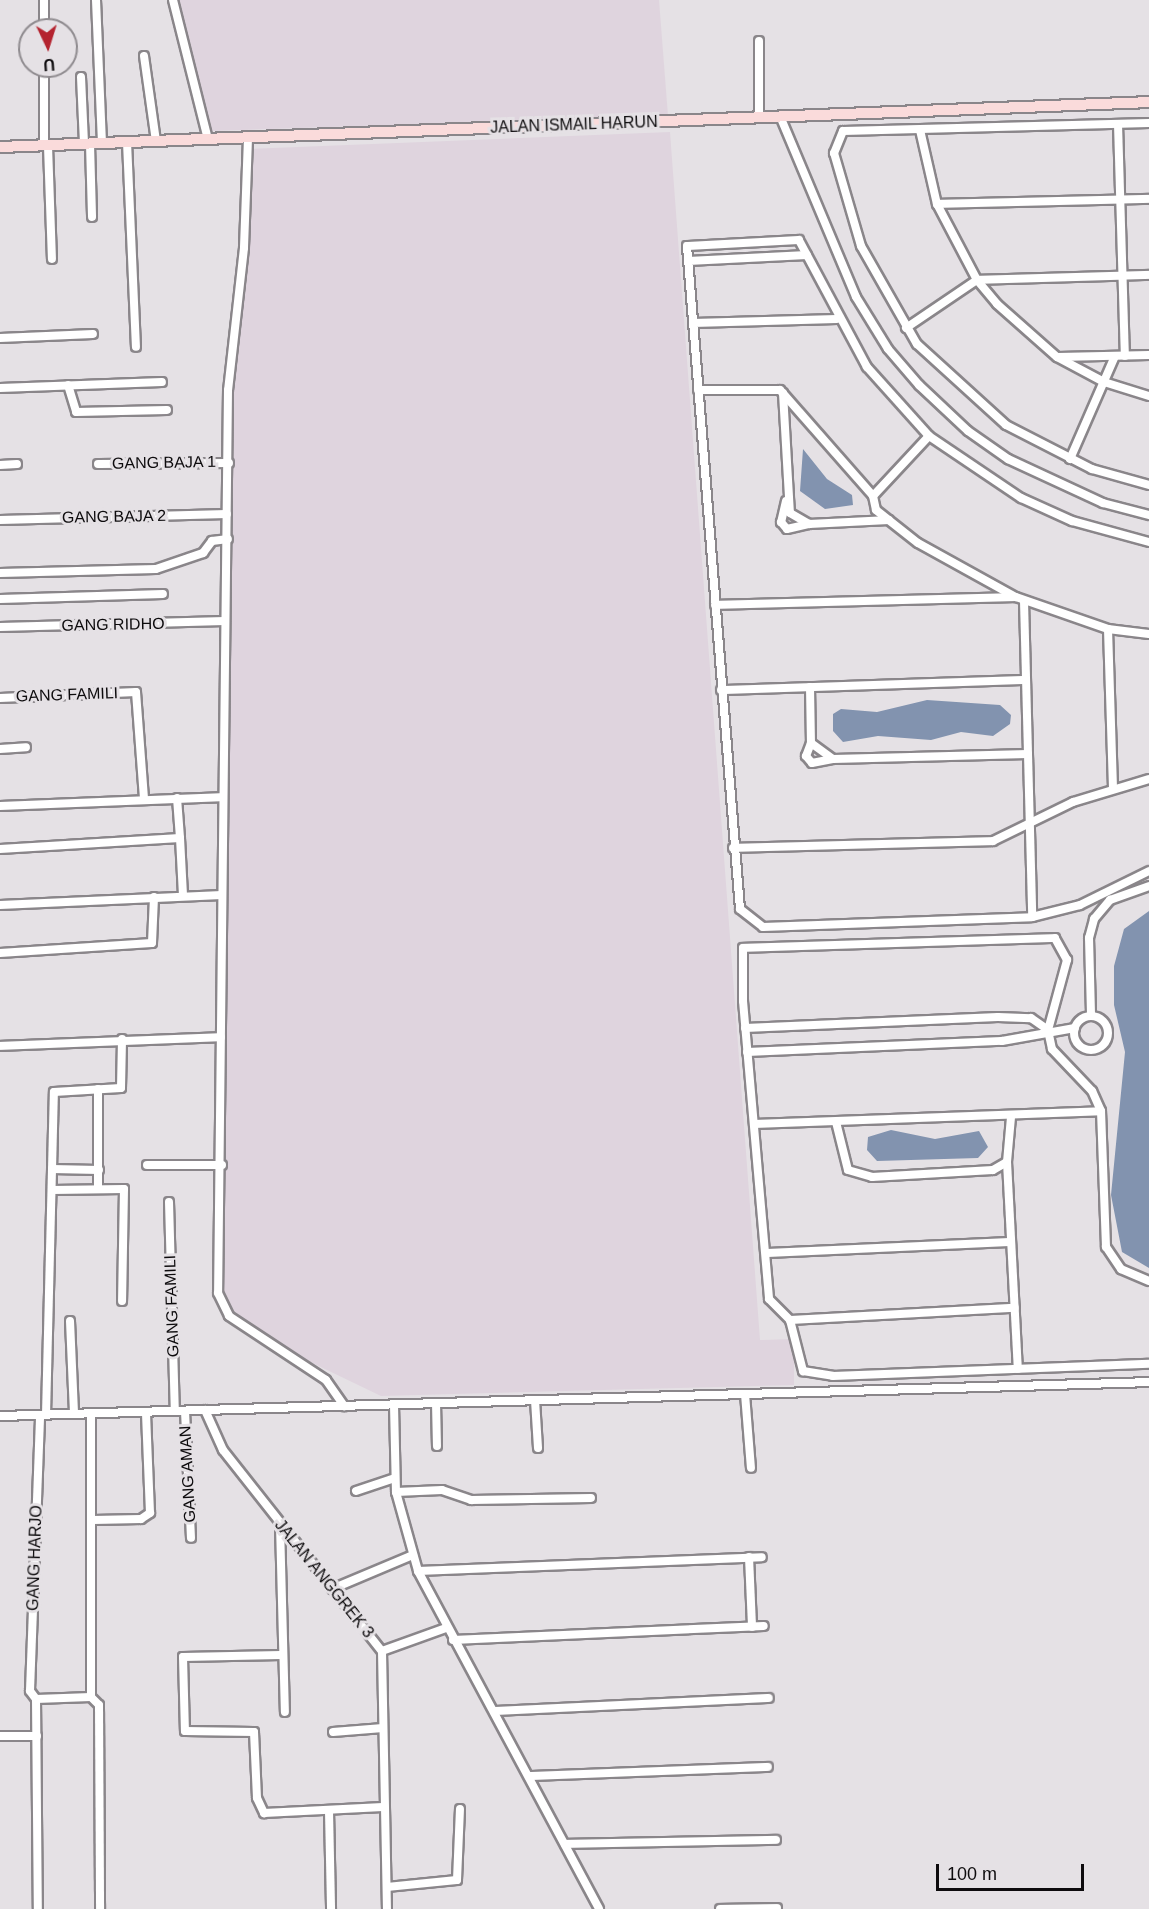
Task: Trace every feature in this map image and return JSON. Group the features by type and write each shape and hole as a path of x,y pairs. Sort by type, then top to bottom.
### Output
{"street":[{"path":"44,0 44,18"},
{"path":"96,0 102,144"},
{"path":"173,0 208,139"},
{"path":"759,41 759,117"},
{"path":"144,56 156,141"},
{"path":"81,76 92,217"},
{"path":"44,78 52,259"},
{"name":"JALAN ISMAIL HARUN","path":"0,147 1149,102"},
{"path":"780,116 856,297 888,349 919,385 968,431 1008,459 1094,500 1149,514"},
{"path":"1149,123 843,131 834,153 861,246 906,328 965,393 1006,425 1070,459 1149,485"},
{"path":"1118,124 1125,356"},
{"path":"920,130 937,204 977,280 1057,357 1104,382 1149,396"},
{"path":"248,138 244,248 228,367 228,539 220,797 222,895 220,1306 244,1329 326,1380 344,1406"},
{"path":"127,142 136,347"},
{"path":"937,204 1149,199"},
{"path":"1149,542 1072,521 1021,498 929,436 867,367 837,319 799,240 687,246 733,848 740,909 763,927 1032,917 1080,905 1149,871"},
{"path":"688,261 807,255"},
{"path":"906,328 977,280 1149,275"},
{"path":"693,323 837,319"},
{"path":"0,338 93,334"},
{"path":"1057,357 1149,355"},
{"path":"1070,459 1115,356"},
{"path":"0,388 162,382"},
{"path":"68,385 76,412 167,410"},
{"path":"698,390 771,388 783,393 873,496 876,510 973,576 1020,599 1108,628 1149,634"},
{"path":"783,393 786,501 781,522 787,529 809,524 890,520"},
{"path":"873,496 929,436"},
{"name":"GANG BAJA 1","path":"98,464 229,463"},
{"path":"0,465 17,464"},
{"path":"786,501 797,521 809,524"},
{"name":"GANG BAJA 2","path":"0,520 227,514"},
{"path":"0,573 156,569 203,552 215,541 228,539"},
{"path":"0,599 163,594"},
{"path":"715,605 1020,599"},
{"path":"1020,599 1026,680 1032,917"},
{"name":"GANG RIDHO","path":"0,627 225,621"},
{"path":"1108,628 1113,788"},
{"path":"721,690 1026,680"},
{"path":"810,687 811,743 806,756 812,763 833,759 1028,754"},
{"name":"GANG FAMILI","path":"0,698 136,692 144,799"},
{"path":"811,743 833,759"},
{"path":"0,749 26,747"},
{"path":"733,848 993,841 1113,788 1149,778"},
{"path":"0,806 220,797"},
{"path":"177,798 183,896"},
{"path":"0,849 180,838"},
{"path":"1075,1028 1081,1046 1100,1049 1107,1029 1091,1014 1089,938 1094,919 1110,900 1149,886"},
{"path":"0,905 222,895"},
{"path":"0,952 152,944 154,897"},
{"path":"1149,1281 1121,1269 1106,1247 1101,1111 1092,1091 1052,1049 1048,1030 1065,952 1055,938 1015,936 743,948 745,1028 769,1299 790,1320 803,1371 833,1376 1149,1364"},
{"path":"747,1052 1002,1041 1048,1030 1075,1028 1091,1014"},
{"path":"745,1028 998,1017 1031,1018 1048,1030"},
{"path":"0,1046 122,1039 221,1037"},
{"path":"98,1189 98,1089 123,1086 122,1039"},
{"name":"GANG HARJO","path":"38,1909 36,1699 30,1691 52,1190 54,1090 98,1089"},
{"path":"754,1124 1011,1117 1101,1111"},
{"path":"1011,1117 1007,1162 1018,1369"},
{"path":"836,1122 848,1170 872,1177 993,1170 1007,1162"},
{"path":"147,1165 222,1165"},
{"path":"52,1169 99,1170"},
{"path":"52,1190 124,1189 122,1301"},
{"name":"GANG FAMILI","path":"169,1202 175,1411"},
{"path":"766,1253 1011,1242"},
{"path":"790,1320 1015,1308"},
{"path":"70,1321 74,1414"},
{"path":"0,1416 1149,1382"},
{"path":"745,1394 751,1468"},
{"path":"535,1400 538,1448"},
{"path":"436,1403 437,1446"},
{"path":"394,1405 396,1492 418,1571 446,1628 494,1711 599,1909"},
{"name":"JALAN ANGGREK 3","path":"206,1410 219,1444 280,1525 382,1651 383,1807 387,1909"},
{"name":"GANG AMAN","path":"185,1411 191,1538"},
{"path":"93,1520 141,1519 150,1513 146,1412"},
{"path":"91,1414 93,1520 91,1697 99,1709 100,1909"},
{"path":"356,1491 395,1478"},
{"path":"396,1492 442,1490 471,1500 591,1498"},
{"path":"280,1525 281,1655 285,1712"},
{"path":"332,1589 413,1555"},
{"path":"749,1557 752,1627"},
{"path":"418,1571 762,1557"},
{"path":"453,1640 764,1626"},
{"path":"382,1651 446,1628"},
{"path":"281,1655 183,1657 184,1730 254,1732 257,1798 264,1813 383,1807"},
{"path":"36,1699 91,1697"},
{"path":"494,1711 769,1698"},
{"path":"333,1731 383,1728"},
{"path":"0,1736 37,1736"},
{"path":"529,1776 768,1767"},
{"path":"387,1887 457,1880 460,1809"},
{"path":"329,1811 331,1909"},
{"path":"565,1844 776,1840"},
{"path":"720,1909 777,1908"}],"shaded area":[{"path":"175,0 659,0 668,116 209,131"},
{"path":"670,132 760,1340 794,1339 794,1385 381,1396 273,1344 222,1302 230,368 247,277 250,149"}],"water":[{"path":"803,449 827,479 852,495 853,505 825,509 800,491"},
{"path":"927,700 1000,705 1011,715 1010,724 993,736 961,732 931,740 878,736 843,742 833,731 833,714 841,709 877,712"},
{"path":"1149,911 1149,1268 1122,1252 1111,1195 1125,1052 1114,1005 1114,966 1124,929"},
{"path":"891,1130 935,1139 979,1131 988,1147 978,1158 877,1161 867,1150 868,1137"}]}
